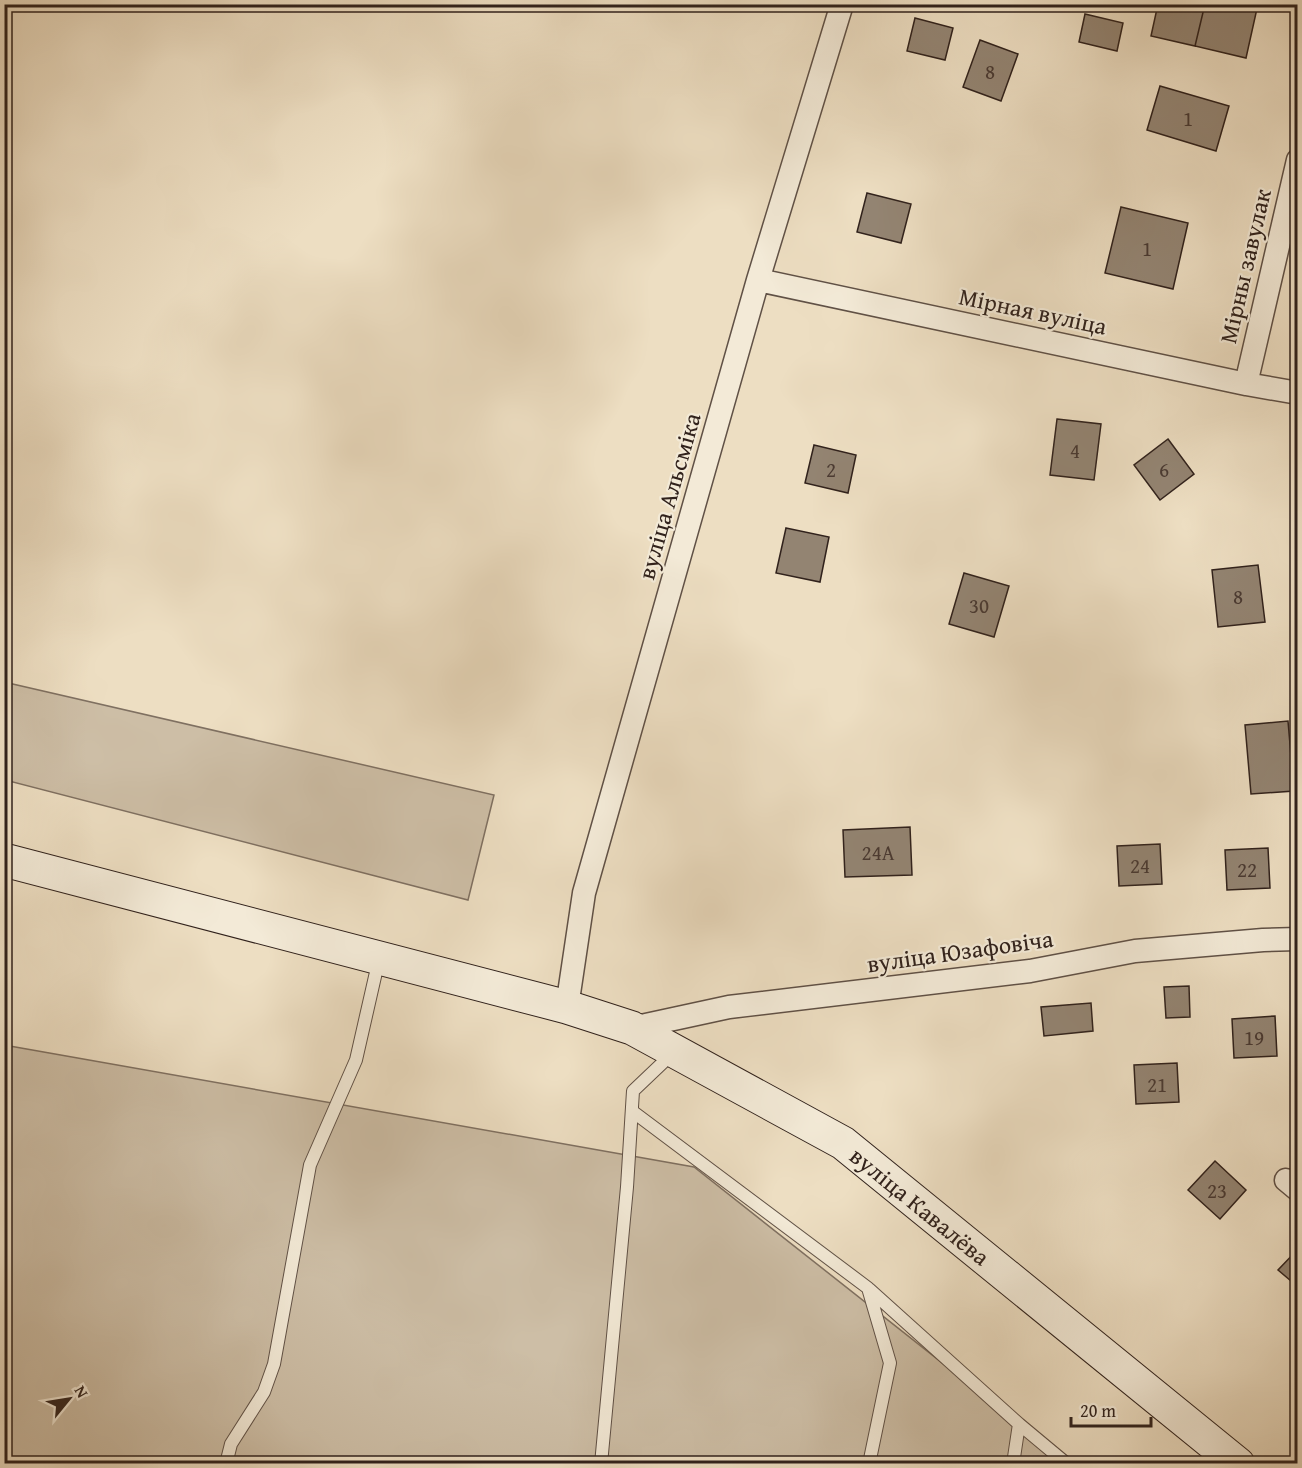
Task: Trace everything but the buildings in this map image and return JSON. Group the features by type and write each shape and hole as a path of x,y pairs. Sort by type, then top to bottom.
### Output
{"street":[{"name":"вуліца Альсміка","path":"567,1007 584,893 758,280 842,4"},
{"name":"Мірны завулак","path":"1246,384 1298,160"},
{"name":"Мірная вуліца","path":"758,280 1246,384 1298,393"},
{"name":"вуліца Кавалёва","path":"4,860 567,1007 632,1028 843,1143 1238,1464"},
{"name":"вуліца Юзафовіча","path":"632,1028 729,1007 1030,971 1134,951 1298,939"}],"lane":[{"path":"226,1464 231,1444 264,1392 274,1364 310,1165 356,1060 379,957"},
{"path":"601,1464 627,1187 633,1091 675,1051"},
{"path":"632,1111 868,1288 1019,1424 1067,1464"},
{"path":"868,1288 890,1363 869,1464"},
{"path":"1013,1464 1019,1424"}],"shaded area":[{"path":"4,682 494,795 468,900 5,780"},
{"path":"4,1045 694,1167 1069,1463 5,1463"}]}
